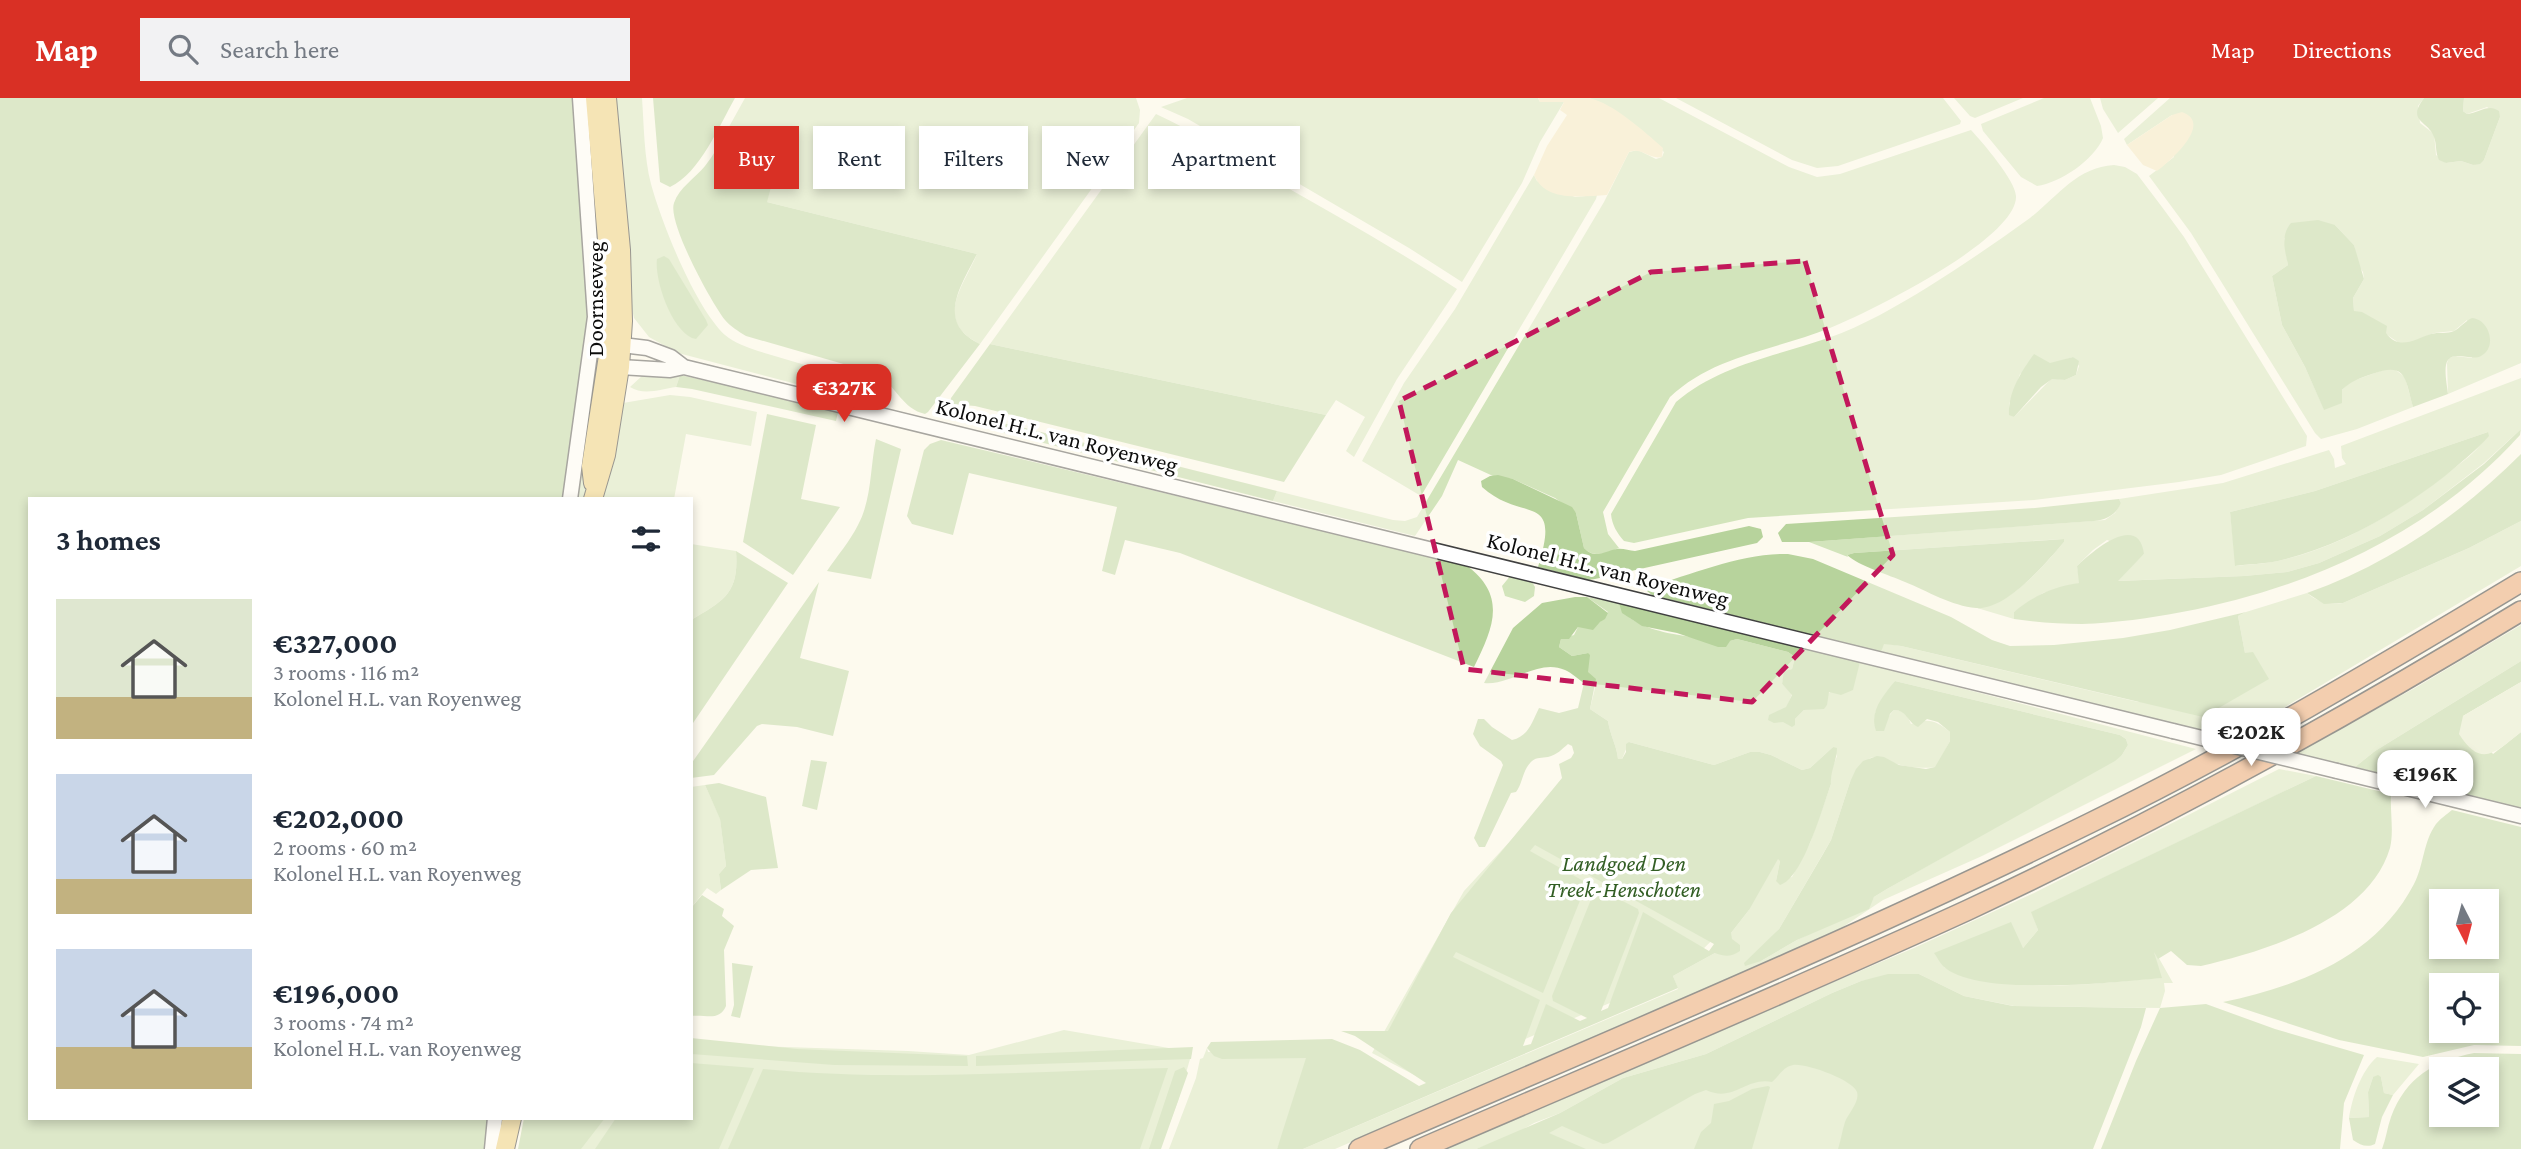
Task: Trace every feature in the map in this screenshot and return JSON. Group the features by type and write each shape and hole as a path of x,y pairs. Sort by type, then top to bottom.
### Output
{"highway":[{"path":"1359,1149 1819,950 2068,834 2268,730 2521,582"},
{"path":"1420,1149 1970,909 2293,744 2521,611"}],"main road":[{"name":"Doornseweg","path":"593,497 606,455 620,367 608,347 608,251 594,98"},
{"name":"Doornseweg","path":"593,497 591,466 621,250 607,98"},
{"path":"505,1149 513,1120"},
{"path":"511,1149 514,1120"}],"street":[{"name":"Doornseweg","path":"570,497 608,347 595,317 580,98"},
{"name":"Kolonel H.L. van Royenweg","path":"608,347 648,348 671,357 684,367 2521,816"},
{"name":"Kolonel H.L. van Royenweg","path":"620,367 670,370 684,367"},
{"path":"492,1149 495,1120"}],"highlighted area":[{"path":"1805,261 1893,555 1752,702 1464,669 1399,401 1651,272"}],"green space":[{"path":"0,98 575,98 591,308 567,497 28,497 28,1120 493,1120 486,1149 0,1149"},
{"path":"615,98 642,98 649,174 663,221 691,285 702,305 725,335 736,343 758,351 876,386 887,396 887,404 842,396 678,353 649,337 634,318 631,305 622,160"},
{"path":"653,98 735,98 720,126 714,126 714,137 691,171 670,187 660,182"},
{"path":"745,98 1136,98 1140,110 1139,123 1134,130 1134,126 1042,126 1042,189 1092,189 980,344 966,335 958,325 955,314 959,291 977,254 767,202 759,189 799,189 799,126 729,126"},
{"path":"1187,98 1538,98 1540,102 1564,102 1540,142 1522,183 1462,282 1300,184 1300,126 1200,126 1161,107"},
{"path":"1589,98 1659,98 1789,167 1817,177 1840,174 1971,130 2004,172 2016,196 2010,213 1993,233 1968,253 1906,291 1830,328 1726,363 1687,383 1670,397 1603,512 1608,534 1619,548 1615,550 1597,554 1584,548 1576,513 1555,498 1513,479 1493,476 1458,460 1442,496 1415,536 1273,501 1277,491 1393,520 1405,521 1417,517 1604,202 1629,152 1638,150 1656,159 1662,157 1664,152 1606,106"},
{"path":"1676,98 1943,98 1961,121 1960,124 1838,166 1817,168 1792,160"},
{"path":"1954,98 2023,98 1975,118"},
{"path":"2044,98 2090,98 2103,138 2092,154 2075,169 2056,180 2037,186 2021,177 1983,131 1981,124"},
{"path":"2100,98 2158,98 2118,133 2103,109"},
{"path":"2170,98 2424,98 2418,106 2420,123 2434,134 2436,155 2446,163 2461,161 2473,165 2484,160 2500,117 2487,107 2467,114 2463,111 2464,98 2521,98 2521,363 2448,394 2449,358 2472,358 2467,320 2454,331 2434,333 2410,343 2399,343 2354,312 2353,298 2364,279 2363,272 2358,265 2354,245 2335,225 2284,238 2288,265 2272,276 2282,325 2324,409 2350,382 2393,368 2405,377 2413,407 2357,429 2321,439 2191,233 2149,176 2174,157 2172,115 2127,145 2124,139"},
{"path":"2424,98 2464,98 2463,111 2467,114 2487,108 2499,111 2500,117 2484,160 2480,164 2461,161 2446,163 2439,160 2434,137 2417,112"},
{"path":"1156,114 1180,126 1148,126 1148,189 1290,189 1457,289 1397,379 1354,457 1346,451 1365,417 1336,400 1326,415 990,344 1102,189 1134,189 1134,144"},
{"path":"713,154 714,189 770,189 767,202 977,254 959,291 955,314 958,325 966,335 980,344 928,412 925,414 917,411 905,403 878,374 746,336 725,320 683,244 674,213 674,203 680,193"},
{"path":"2101,167 2125,167 2137,174 2162,207 2184,237 2307,436 2306,446 2221,475 2179,482 2034,500 1748,518 1634,543 1621,538 1611,514 1676,402 1693,389 1729,370 1867,322 1941,279 2030,218 2078,177","holes":["2073,357 2079,366 2076,375 2065,380 2052,378 2014,417 2009,414 2009,404 2020,374"]},
{"path":"1534,175 1537,181 1575,197 1597,195 1596,199 1421,496 1362,461 1404,383 1455,309"},
{"path":"2318,220 2335,225 2354,245 2364,279 2353,298 2354,311 2362,312 2387,326 2386,333 2391,338 2402,343 2431,334 2451,332 2472,318 2487,328 2490,340 2486,352 2477,357 2455,356 2448,360 2448,394 2413,407 2403,375 2398,371 2383,371 2349,384 2342,390 2342,403 2324,410 2282,325 2272,276 2288,265 2284,238 2291,223"},
{"path":"664,256 669,259 708,325 696,339 680,328 667,305 657,268 657,259"},
{"path":"990,344 1326,415 1284,482 975,406 950,404 951,398"},
{"path":"2034,354 2050,363 2073,357 2079,361 2076,375 2065,380 2052,379 2041,387 2014,417 2009,415 2013,390"},
{"path":"643,375 680,375 676,387 647,391 630,387"},
{"path":"680,375 835,409 838,412 836,421 676,387"},
{"path":"2521,378 2521,429 2484,463 2423,510 2380,536 2319,563 2287,572 2116,581 2144,554 2107,540 2077,566 2080,583 2043,593 2014,612 2014,619 1977,608 1990,605 2015,592 2046,563 2064,542 2063,539 1854,553 1847,555 1848,557 1809,542 2105,520 2115,513 2121,503 2119,499 2223,483 2329,450 2335,468 2346,464 2342,458 2341,446","holes":["2488,432 2471,455 2429,487 2368,526 2301,555 2273,562 2236,566 2230,512 2315,491"]},
{"path":"589,393 598,393 587,497 575,497"},
{"path":"670,395 757,412 751,446 686,434 674,497 602,497 623,403"},
{"path":"954,413 1021,427 1277,491 1273,501 941,417 943,414"},
{"path":"767,414 816,425 801,499 840,507 793,575 743,542"},
{"path":"2521,429 2520,435 2485,470 2448,501 2408,528 2322,571 2229,602 2158,616 2082,624 2014,619 2014,612 2029,601 2053,589 2079,583 2077,566 2103,545 2124,535 2133,536 2140,542 2144,554 2118,581 2244,576 2287,572 2319,563 2380,536 2423,510 2484,464"},
{"path":"2488,432 2489,436 2445,476 2387,516 2345,538 2301,555 2273,562 2235,566 2230,512 2315,491"},
{"path":"876,439 901,449 871,579 827,571 863,515"},
{"path":"941,440 1466,565 1488,589 1492,601 1493,613 1487,639 1474,667 1180,553 1125,540 1115,575 1102,571 1117,507 969,473 953,535 912,524 907,516 924,450 930,444"},
{"path":"2521,454 2521,521 2469,548 2343,603 2324,604 2307,593 2366,568 2422,536 2473,497"},
{"path":"1498,475 1513,479 1572,507 1576,513 1584,548 1592,554 1619,549 1635,551 1749,526 1761,529 1763,537 1757,543 1589,580 1538,567 1544,543 1545,527 1542,518 1534,512 1497,498 1482,487 1481,481"},
{"path":"2119,499 2121,503 2113,514 2094,521 1809,542 1782,542 1778,533 1786,524 2035,508"},
{"path":"2521,521 2521,566 2233,738 1881,652 1883,643 1901,646 2138,702 2245,653 2238,616 2246,612 2307,593 2324,602 2343,603 2469,548"},
{"path":"2064,539 2047,562 2012,594 1988,607 1976,608 1940,598 1866,567 1847,555 1854,553"},
{"path":"693,544 736,551 732,586 713,607 693,619"},
{"path":"736,551 788,583 693,723 693,619 713,607 727,594 735,577"},
{"path":"1788,554 1813,559 1951,617 1992,640 2010,646 2054,645 2123,638 2246,612 2238,616 2245,653 2253,652 2269,679 2203,717 1901,646 1884,644 1881,652 1652,595 1647,591 1649,587 1735,561"},
{"path":"1511,575 1531,580 1535,587 1534,596 1525,602 1505,596 1502,586"},
{"path":"819,582 800,658 849,671 833,736 797,727 762,724 757,726 714,775 693,778 693,761"},
{"path":"1587,597 1619,603 1626,614 1637,622 1668,633 1730,641 1737,639 1788,652 1795,657 1792,669 1785,671 1782,684 1792,694 1787,707 1779,712 1795,719 1804,710 1827,705 1827,694 1855,676 1860,662 2196,749 1982,856 1883,900 1834,933 1335,1149 1303,1149 1678,989 1673,976 1715,953 1731,939 1731,933 1749,910 1748,905 1696,956 1631,994 1426,1081 1372,1053 1464,891 1563,784 1811,797 1780,861 1776,881 1792,877 1810,843 1831,784 1830,774 1837,756 1833,747 1810,768 1802,770 1760,752 1750,752 1714,765 1629,742 1622,759 1618,759 1608,721 1590,709 1596,684 1587,672 1588,653 1572,656 1559,647 1561,639 1574,635 1578,627 1600,622 1608,612","holes":["1895,681 2120,735 2126,739 2128,745 2122,755 1887,889 1874,897 1870,904 1761,961 1770,939 1779,929 1831,840 1850,782 1870,758 1881,758 1911,767 1936,767 1950,741 1950,732 1940,725 1932,721 1911,724 1905,714 1897,710 1894,710 1876,731 1875,713"]},
{"name":"Landgoed Den Treek-Henschoten","path":"1587,597 1608,613 1593,630 1578,627 1569,639 1561,639 1559,647 1572,656 1588,653 1590,655 1588,672 1596,679 1590,709 1608,721 1618,759 1622,759 1629,742 1714,765 1750,752 1760,752 1802,770 1810,768 1833,747 1837,748 1831,784 1804,856 1797,870 1780,885 1776,881 1780,861 1778,859 1749,910 1731,933 1732,939 1740,945 1740,951 1728,956 1715,953 1673,976 1678,988 1303,1149 1277,1149 1306,1058 1222,1059 1214,1056 1207,1048 1211,1042 1332,1039 1360,1050 1419,1086 1426,1083 1355,1036 1341,1031 1388,1031 1451,913 1562,778 1559,764 1571,758 1574,753 1572,746 1568,744 1554,755 1532,761 1526,768 1516,792 1511,793 1485,847 1479,847 1474,838 1503,765 1480,746 1473,734 1478,719 1484,719 1512,740 1526,732 1539,708 1559,713 1578,708 1584,683 1568,671 1555,667 1545,667 1504,681 1484,683 1513,628 1542,603","holes":["1535,845 1714,944 1709,951 1643,912 1608,1008 1601,1011 1639,913 1638,909 1596,887 1552,996 1553,1001 1587,1018 1580,1021 1546,1004 1531,1044 1523,1046 1540,1000 1453,957 1456,952 1543,993 1587,883 1530,851"]},
{"path":"1619,603 1860,662 1853,690 1841,695 1829,692 1824,709 1804,710 1795,719 1795,725 1792,727 1783,722 1774,723 1768,720 1769,715 1786,707 1792,695 1782,684 1784,671 1792,669 1795,657 1788,652 1737,639 1730,641 1726,647 1718,647 1677,633 1642,626 1622,613"},
{"path":"2521,625 2521,661 2375,751 2355,767 2295,753 2415,688"},
{"path":"2521,661 2521,682 2463,716 2493,754 2521,732 2521,808 2355,767 2375,751"},
{"path":"1895,681 2120,735 2126,739 2128,745 2115,761 1874,897 1869,909 1797,940 1761,961 1745,966 1744,963 1779,929 1823,854 1831,840 1850,782 1863,761 1877,756 1899,765 1926,769 1935,767 1950,741 1950,732 1938,722 1927,719 1918,727 1904,714 1894,710 1884,731 1876,731 1876,710"},
{"path":"2521,682 2521,732 2489,754 2474,751 2459,734 2463,716"},
{"path":"811,760 827,762 817,810 802,806"},
{"path":"2279,769 2316,776 2032,912 2038,930 2023,948 1944,967 1994,982 2022,985 2079,985 2161,978 2152,946 2173,983 2164,983 2165,991 2160,1008 2014,1006 1964,996 1919,974 1861,981 1706,1054 1623,1078 1560,1113 1511,1136 1476,1149 1440,1149 1914,948 2034,893"},
{"path":"2316,776 2391,794 2392,835 2390,848 2378,873 2361,895 2312,928 2255,951 2201,966 2187,965 2171,951 2158,959 2154,952 2162,978 2081,984 2048,986 1985,982 1960,976 1943,966 1934,953 2011,922 2023,948 2038,930 2031,912"},
{"path":"719,783 766,797 778,868 751,870 721,890 719,874 726,866 720,819 705,785"},
{"path":"705,785 720,818 726,866 719,874 721,890 716,894 707,888 693,906 693,787"},
{"path":"2452,810 2521,827 2521,1046 2474,1045 2423,1057 2339,1040 2223,1002 2307,977 2357,949 2379,931 2414,884 2426,846 2438,822"},
{"path":"702,895 724,909 722,916 734,926 724,950 726,1006 716,1016 693,1016 693,906"},
{"path":"732,963 753,966 740,1018 731,1016 734,1005"},
{"path":"1888,974 1919,974 1964,996 2013,1006 2146,1008 2093,1149 1838,1149 1845,1122 1857,1100 1857,1092 1847,1082 1828,1073 1793,1065 1772,1082 1754,1083 1724,1094 1706,1090 1695,1094 1608,1143 1603,1144 1562,1126 1549,1133 1586,1149 1476,1149 1560,1113 1623,1078 1706,1054 1832,993"},
{"path":"2206,1004 2275,1029 2364,1055 2344,1103 2340,1149 2101,1149 2160,1008"},
{"path":"1064,1030 1192,1052 1160,1149 561,1149 577,1120 693,1120 693,1044 969,1055"},
{"path":"693,1038 797,1049 967,1056 968,1066 834,1065 693,1054"},
{"path":"1811,1038 1920,1149 1543,1149 1528,1138 1646,1087"},
{"path":"1193,1047 1191,1059 976,1066 976,1056"},
{"path":"1317,1047 1277,1149 1169,1149 1196,1078 1200,1059 1207,1048 1208,1052"},
{"path":"2474,1053 2521,1054 2521,1149 2382,1149 2397,1103 2413,1081 2429,1069 2429,1127 2499,1127 2499,1057 2457,1057"},
{"path":"2377,1057 2419,1064 2393,1095 2384,1093 2381,1077 2373,1077 2368,1092 2369,1117 2349,1118 2358,1085"},
{"path":"693,1063 754,1068 719,1149 595,1149 615,1120 693,1120"},
{"path":"1184,1067 1188,1073 1161,1149 1149,1149 1175,1071"},
{"path":"1168,1068 1140,1149 728,1149 763,1069 864,1075 966,1075"},
{"path":"2373,1077 2381,1077 2384,1093 2393,1095 2382,1117 2375,1144 2369,1146 2353,1140 2349,1118 2369,1117 2368,1092"},
{"path":"1770,1087 1752,1149 1694,1149 1701,1132 1711,1123 1714,1104 1729,1101 1752,1089"},
{"path":"524,1120 603,1120 581,1149 518,1149"}],"sand":[{"path":"1538,98 1589,98 1598,101 1628,119 1656,141 1663,148 1662,157 1653,157 1638,151 1629,152 1607,195 1566,196 1547,190 1534,175 1547,146 1567,115 1560,110 1564,102 1540,102"},
{"path":"2182,112 2191,117 2193,124 2192,133 2186,142 2157,171 2143,165 2127,145 2172,115"}]}
